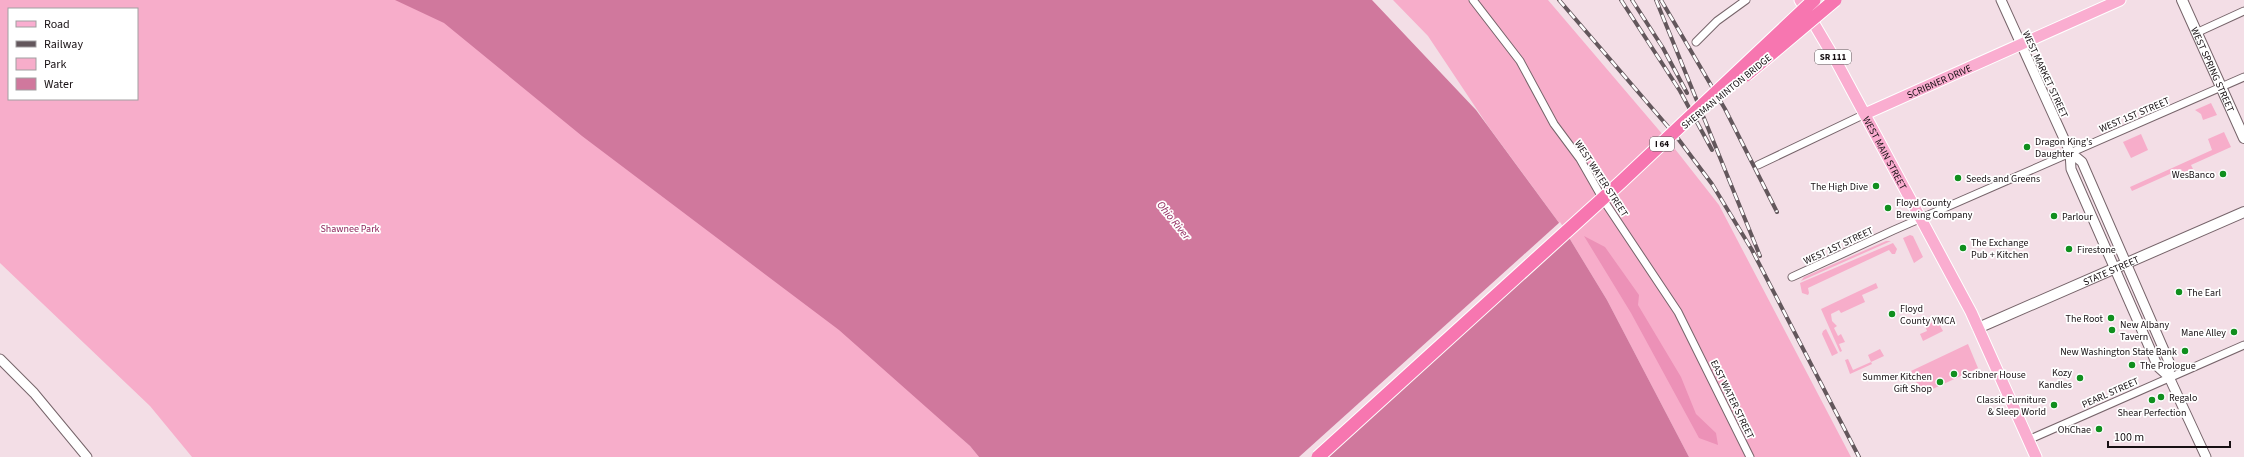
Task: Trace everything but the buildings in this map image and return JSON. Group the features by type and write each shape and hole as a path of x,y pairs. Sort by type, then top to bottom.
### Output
{"highway":[{"name":"SHERMAN MINTON BRIDGE","path":"1806,0 1681,126 1549,244 1682,126 1775,51 1835,0"},
{"path":"1318,457 1621,182 1814,0"}],"main road":[{"name":"WEST MAIN STREET","path":"1800,0 1865,114 1972,316 2036,457"},
{"name":"SCRIBNER DRIVE","path":"1865,114 2120,0"},
{"name":"WEST SPRING STREET","path":"2182,0 2244,138"},
{"name":"STATE STREET","path":"1978,328 2244,212"}],"street":[{"name":"WEST WATER STREET","path":"1473,0 1520,61 1554,124 1580,159 1604,201 1665,292 1698,351"},
{"path":"1696,42 1717,21 1746,0"},
{"name":"WEST MARKET STREET","path":"2001,0 2070,152 2071,169 2116,268 2158,367 2169,377"},
{"path":"2196,33 2244,11"},
{"name":"WEST 1ST STREET","path":"1792,277 2070,152 2244,78"},
{"name":"SCRIBNER DRIVE","path":"1758,165 1865,114"},
{"path":"2070,152 2082,162 2170,364 2169,377 2206,457"},
{"name":"PEARL STREET","path":"2028,440 2244,345"},
{"name":"EAST WATER STREET","path":"1698,351 1750,457"},
{"path":"0,359 39,399 87,457"}],"green space":[{"name":"Shawnee Park","path":"0,0 408,0 514,56 699,196 970,446 979,457 192,457 150,406 0,263"},
{"path":"1393,0 1548,0 1675,149 1719,205 1851,457 1689,457 1607,300 1565,231 1488,126 1428,36"},
{"path":"2211,103 2217,115 2203,120 2201,114 2195,110"},
{"path":"2224,132 2231,147 2191,165 2193,169 2183,172 2181,169 2132,191 2130,187 2212,150 2208,139"},
{"path":"2141,134 2148,150 2131,158 2123,142"},
{"path":"1910,235 1913,236 1923,257 1914,263 1903,238"},
{"path":"1886,241 1891,241 1801,281 1804,277"},
{"path":"1893,243 1897,249 1895,254 1892,254 1889,250 1808,288 1808,295 1802,293 1800,283"},
{"path":"1876,283 1878,288 1862,295 1865,302 1841,313 1839,310 1831,314 1832,321 1837,326 1834,328 1838,336 1841,334 1845,342 1839,344 1842,351 1840,352 1821,309"},
{"path":"1937,320 1943,331 1923,341 1920,334 1927,331 1925,326"},
{"path":"1826,329 1838,353 1832,356 1822,334"},
{"path":"1968,344 1978,368 1922,394 1911,371"},
{"path":"1880,349 1884,356 1871,362 1868,355"},
{"path":"1848,359 1853,370 1871,362 1872,364 1850,374 1845,360"}],"shaded area":[{"path":"1584,236 1605,247 1639,295 1638,305 1681,377 1696,414 1716,433 1718,445 1699,438 1631,313"}],"water":[{"name":"Ohio River","path":"395,0 1372,0 1476,110 1565,231 1607,300 1689,457 979,457 970,446 839,330 582,136 444,23"}],"pier":[{"path":"1560,222 1570,237 1325,457 1299,457"}],"railway":[{"path":"1559,0 1676,136 1712,184 1752,250 1859,457"},
{"path":"1621,0 1680,91 1712,150"},
{"path":"1632,0 1663,48 1687,93"},
{"path":"1656,0 1760,256"},
{"path":"1661,0 1725,109 1777,212"}],"place":[{"name":"Dragon King's Daughter","path":"2027,147"},
{"name":"WesBanco","path":"2223,174"},
{"name":"Seeds and Greens","path":"1958,178"},
{"name":"The High Dive","path":"1876,186"},
{"name":"Floyd County Brewing Company","path":"1888,208"},
{"name":"Parlour","path":"2054,216"},
{"name":"The Exchange Pub + Kitchen","path":"1963,248"},
{"name":"Firestone","path":"2069,249"},
{"name":"The Earl","path":"2179,292"},
{"name":"Floyd County YMCA","path":"1892,314"},
{"name":"The Root","path":"2111,318"},
{"name":"New Albany Tavern","path":"2112,330"},
{"name":"Mane Alley","path":"2234,332"},
{"name":"New Washington State Bank","path":"2185,351"},
{"name":"The Prologue","path":"2132,365"},
{"name":"Scribner House","path":"1954,374"},
{"name":"Kozy Kandles","path":"2080,378"},
{"name":"Summer Kitchen Gift Shop","path":"1940,382"},
{"name":"Regalo","path":"2161,397"},
{"name":"Shear Perfection","path":"2152,400"},
{"name":"Classic Furniture & Sleep World","path":"2054,405"},
{"name":"OhChae","path":"2099,429"}]}
